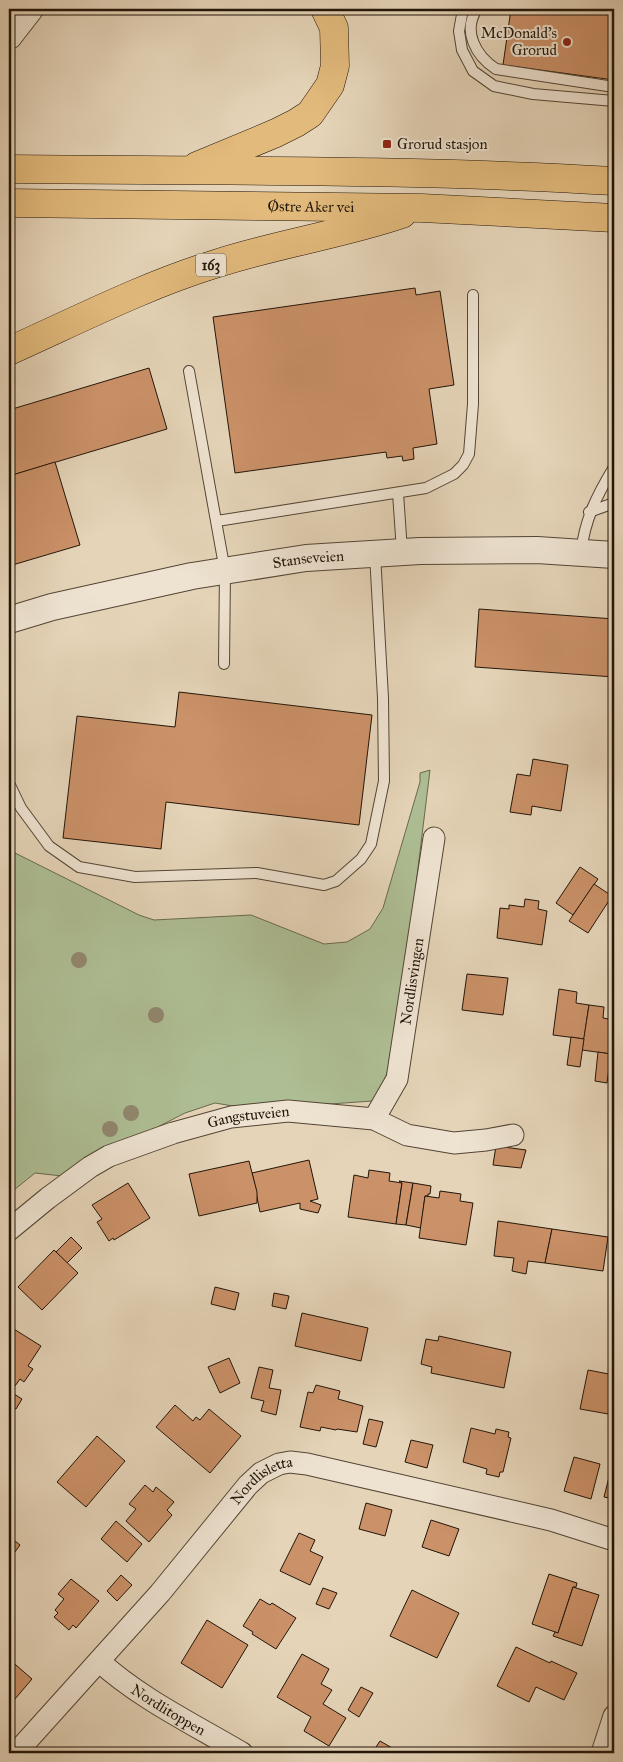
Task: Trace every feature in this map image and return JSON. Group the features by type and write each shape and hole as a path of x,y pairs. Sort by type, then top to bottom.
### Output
{"highway":[{"path":"187,170 276,133 310,114 330,85 336,66 334,28 325,9"},
{"path":"10,169 480,175 614,181"},
{"name":"Østre Aker vei","path":"9,203 422,208 614,218"},
{"name":"163","path":"9,351 175,278 251,254 370,225 422,208"}],"street":[{"path":"9,36 30,9"},
{"name":"Stanseveien","path":"9,620 52,607 192,576 306,558 402,552 538,550 614,555"},
{"name":"Nordlisvingen","path":"374,1119 397,1079 434,838"},
{"name":"Gangstuveien","path":"9,1230 55,1193 109,1156 173,1133 231,1117 288,1111 374,1119 406,1135 454,1142 486,1140 513,1135"},
{"name":"Nordlisletta","path":"16,1753 160,1593 248,1485 261,1473 279,1464 290,1462 307,1464 551,1520 614,1540"},
{"name":"Nordlitoppen","path":"99,1661 116,1677 135,1690 242,1753"},
{"path":"602,1753 614,1716"}],"lane":[{"path":"463,9 459,31 462,50 473,71 494,86 533,94 614,101"},
{"path":"477,9 471,26 472,40 485,62 496,69 614,87"},
{"path":"217,521 426,488 454,474 463,465 468,454 473,404 473,296"},
{"path":"190,371 225,570 224,664"},
{"path":"581,553 583,533 589,512 614,467"},
{"path":"398,493 402,552"},
{"path":"589,512 614,503"},
{"path":"9,783 21,808 49,846 79,867 135,877 257,873 324,885 336,882 361,859 371,844 384,781 383,698 375,553"}],"green space":[{"path":"430,770 401,1007 390,1066 381,1088 372,1101 239,1107 215,1103 185,1113 62,1176 35,1173 9,1194 9,850 139,915 154,920 251,915 324,944 347,942 370,929 383,908 420,782 420,773"}],"building":[{"path":"511,9 591,9 614,12 614,80 503,65"},
{"path":"415,288 416,295 440,291 454,385 429,389 437,444 413,448 414,459 403,461 402,456 387,458 386,452 235,473 213,317"},
{"path":"149,368 167,429 9,476 9,410"},
{"path":"55,462 80,545 9,566 9,476"},
{"path":"479,609 614,619 614,677 475,667"},
{"path":"179,692 372,715 359,825 166,802 161,849 63,838 77,716 175,727"},
{"path":"533,759 568,765 561,811 532,806 531,815 510,812 517,774 530,776"},
{"path":"580,867 598,879 573,915 556,903"},
{"path":"594,884 612,896 588,933 569,921"},
{"path":"525,899 539,901 538,909 547,911 542,945 497,938 500,908 509,909 509,905 524,907"},
{"path":"467,974 508,978 503,1015 462,1010"},
{"path":"559,989 577,992 576,1003 589,1005 584,1039 553,1035"},
{"path":"589,1005 604,1007 603,1018 614,1020 611,1054 582,1050"},
{"path":"614,1035 614,1067 609,1066"},
{"path":"571,1037 584,1039 580,1067 567,1065"},
{"path":"598,1052 611,1054 607,1083 595,1081"},
{"path":"496,1146 526,1150 521,1168 493,1165"},
{"path":"309,1160 318,1199 310,1201 321,1205 318,1213 300,1209 300,1203 260,1212 252,1173"},
{"path":"249,1161 257,1192 257,1203 199,1216 189,1174"},
{"path":"369,1170 390,1173 389,1181 402,1183 396,1224 348,1217 354,1175 368,1178"},
{"path":"399,1181 413,1183 406,1225 396,1224 402,1183"},
{"path":"128,1183 150,1218 114,1240 113,1238 109,1241 97,1222 102,1219 92,1205"},
{"path":"413,1183 431,1186 430,1194 425,1196 421,1228 406,1225"},
{"path":"440,1191 461,1194 460,1201 473,1203 466,1245 419,1238 425,1196 439,1198"},
{"path":"498,1221 552,1229 545,1263 528,1261 526,1274 512,1271 514,1258 494,1256"},
{"path":"552,1229 608,1237 603,1271 545,1263"},
{"path":"71,1237 82,1248 67,1263 56,1252"},
{"path":"54,1250 78,1273 42,1310 18,1287"},
{"path":"215,1287 239,1293 235,1310 211,1304"},
{"path":"274,1293 289,1296 286,1309 272,1306"},
{"path":"302,1313 368,1328 361,1361 295,1346"},
{"path":"9,1326 41,1346 28,1366 33,1369 24,1382 20,1379 15,1386 9,1382"},
{"path":"439,1336 511,1352 504,1388 431,1373 432,1367 421,1364 426,1339 438,1341"},
{"path":"229,1358 240,1383 220,1393 208,1367"},
{"path":"259,1367 273,1370 269,1388 281,1390 276,1415 261,1411 264,1401 251,1398"},
{"path":"588,1370 614,1375 614,1415 580,1409"},
{"path":"316,1385 340,1391 338,1399 363,1406 357,1432 321,1427 320,1431 300,1427 308,1392 313,1393"},
{"path":"14,1394 22,1399 16,1409 9,1405"},
{"path":"175,1405 193,1421 196,1417 200,1420 209,1409 241,1436 210,1473 156,1427"},
{"path":"369,1419 383,1422 376,1447 363,1444"},
{"path":"471,1428 495,1434 496,1429 509,1432 508,1437 511,1438 503,1472 500,1472 499,1477 486,1474 487,1469 463,1462"},
{"path":"97,1436 125,1461 86,1507 57,1482"},
{"path":"411,1440 433,1445 427,1468 405,1462"},
{"path":"574,1457 600,1464 591,1499 564,1491"},
{"path":"614,1457 614,1499 604,1497"},
{"path":"145,1485 153,1492 156,1487 174,1502 167,1510 172,1515 149,1542 126,1521 136,1509 129,1504"},
{"path":"366,1503 392,1510 385,1536 359,1529"},
{"path":"431,1520 459,1529 449,1556 422,1547"},
{"path":"116,1521 142,1544 127,1562 101,1539"},
{"path":"299,1533 315,1540 310,1551 323,1557 310,1585 280,1571"},
{"path":"9,1536 20,1545 9,1560"},
{"path":"549,1574 577,1583 576,1587 573,1587 558,1633 532,1624"},
{"path":"121,1575 132,1585 117,1601 107,1591"},
{"path":"71,1579 99,1601 76,1628 73,1625 69,1630 54,1617 58,1613 55,1610 64,1599 58,1594"},
{"path":"573,1587 599,1595 582,1646 553,1636 555,1632 558,1633"},
{"path":"323,1588 337,1593 329,1609 316,1604"},
{"path":"412,1590 459,1613 437,1658 390,1636"},
{"path":"260,1599 270,1605 272,1603 296,1618 276,1649 243,1626"},
{"path":"207,1620 248,1645 222,1688 181,1663"},
{"path":"516,1647 577,1673 564,1700 536,1687 529,1702 497,1686"},
{"path":"302,1654 329,1669 321,1684 332,1690 323,1704 346,1718 329,1746 304,1731 311,1717 277,1697"},
{"path":"9,1659 32,1679 9,1706"},
{"path":"361,1687 373,1693 359,1717 348,1710"},
{"path":"380,1741 401,1753 372,1753"}],"place":[{"name":"McDonald's Grorud","path":"567,42"},
{"name":"Grorud stasjon","path":"387,144"}]}
